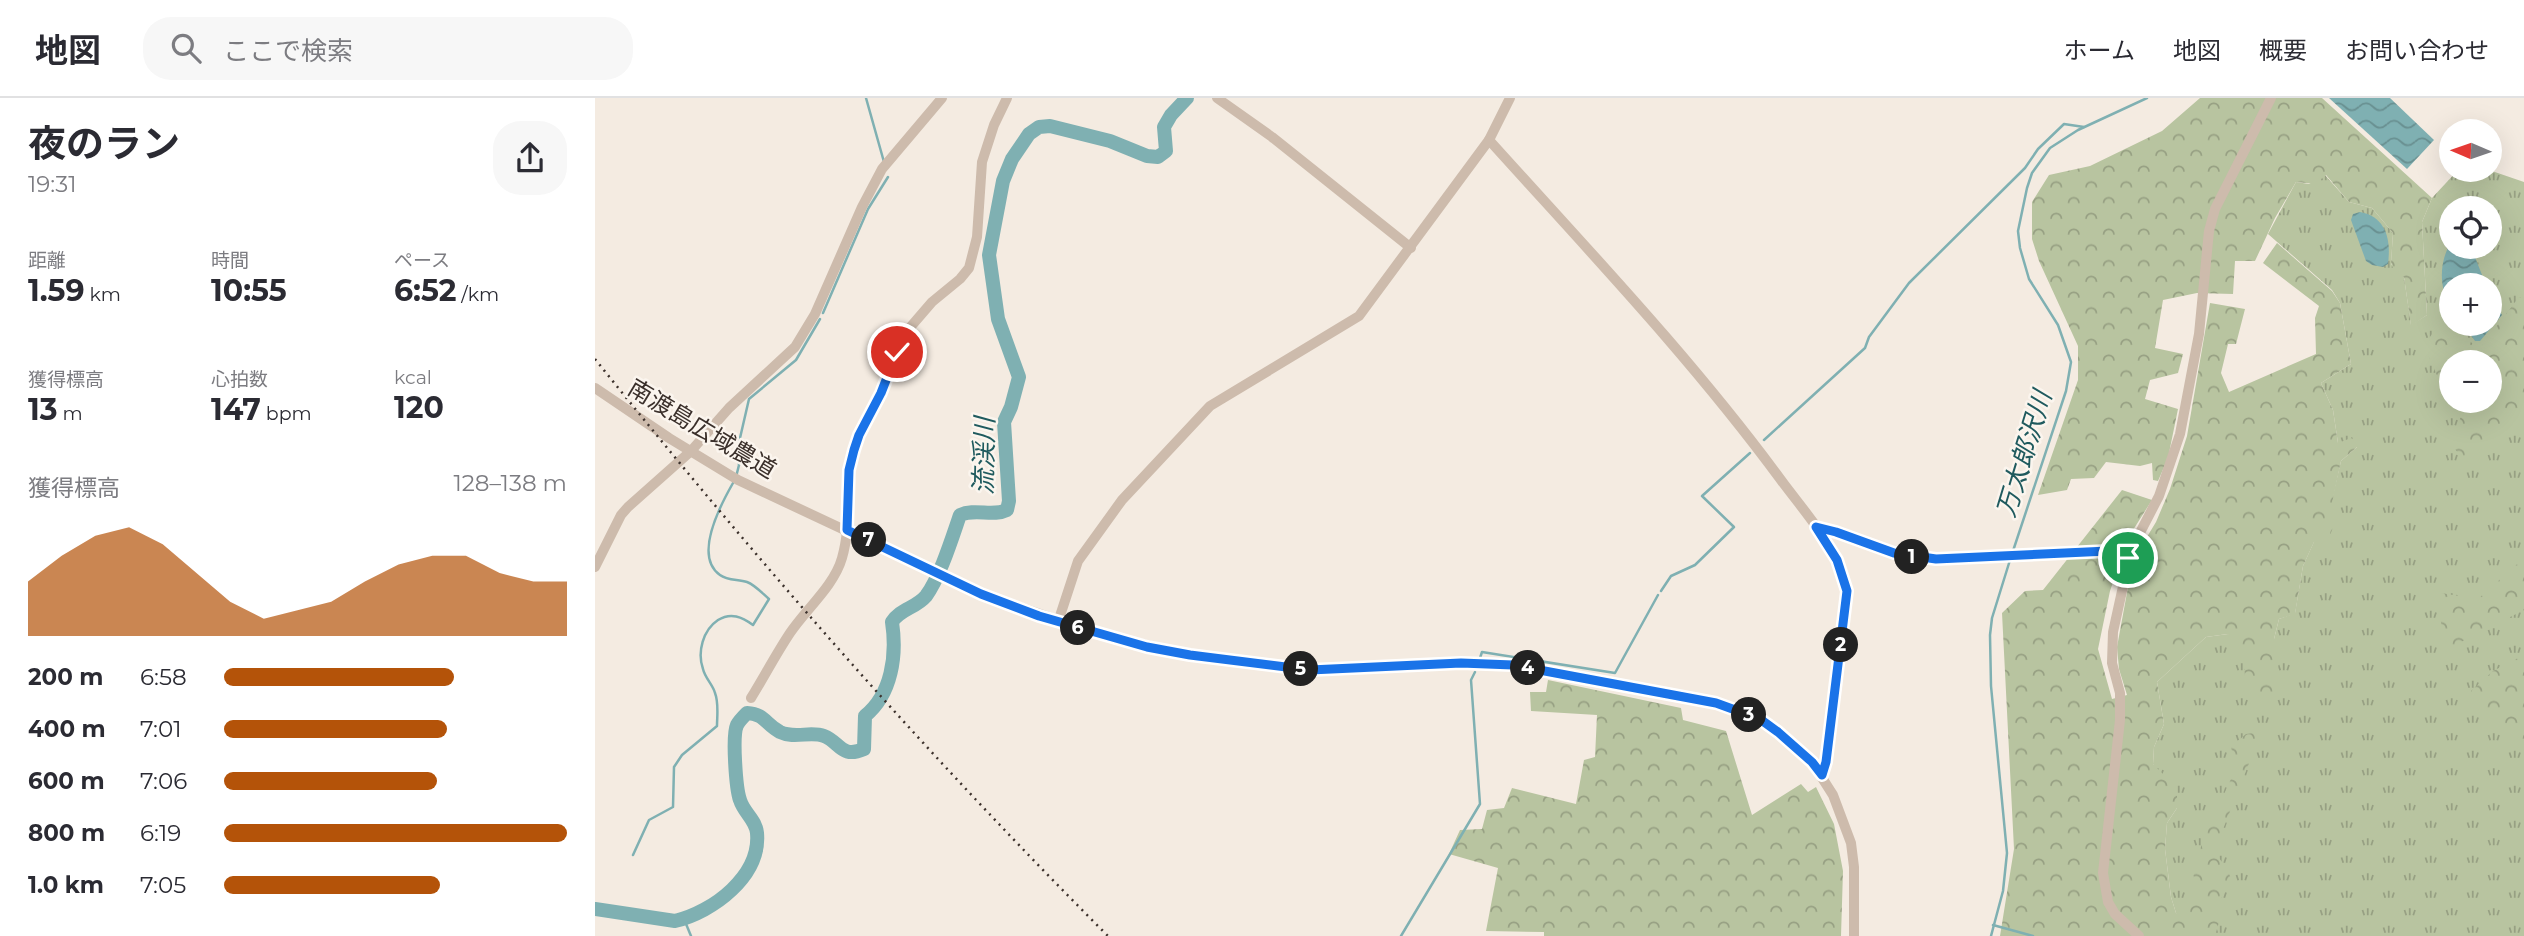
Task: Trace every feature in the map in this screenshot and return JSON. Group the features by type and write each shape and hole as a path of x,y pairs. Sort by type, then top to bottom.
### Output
{"street":[{"path":"595,567 628,507 691,451 729,408 795,347 815,314 862,207 882,169 942,98"},
{"path":"751,698 790,632 837,572 847,530 849,470 854,450 897,352 916,319 969,268 974,255 982,162 1007,98"},
{"path":"1058,622 1078,561 1122,500 1210,406 1352,322 1411,248 1489,140 1510,98"},
{"path":"2139,936 2115,914 2108,902 2103,873 2121,700 2112,663 2111,643 2130,550 2159,496 2180,433 2199,334 2209,231 2215,209 2271,98"},
{"path":"1221,100 1272,137 1411,248"},
{"path":"1489,140 1675,345 1737,421 1816,527 1837,560 1847,591 1826,762 1822,775"},
{"name":"南渡島広域農道","path":"595,388 735,479 981,594 1058,622 1147,647 1279,667 1351,669 1486,663 1559,673 1699,699 1760,719 1795,745 1822,775 1844,818 1854,867 1854,936"},
{"path":"1816,527 1912,557 1936,559 2130,550"}],"green space":[{"path":"2200,98 2322,98 2432,198 2422,222 2427,315 2411,326 2404,277 2395,273 2391,263 2393,233 2372,208 2349,202 2326,175 2315,184 2296,182 2255,261 2235,261 2233,294 2197,293 2163,300 2155,348 2183,354 2178,373 2150,380 2145,399 2178,409 2168,458 2158,481 2153,480 2152,463 2140,466 2106,462 2094,478 2071,479 2067,490 2038,495 2078,380 2078,346 2039,261 2032,239 2032,202 2049,175 2090,166 2162,131"},
{"path":"2325,175 2349,202 2372,208 2393,233 2391,264 2404,277 2411,325 2427,315 2422,222 2432,198 2447,182 2503,182 2503,175 2524,182 2524,936 2198,936 2176,913 2171,897 2165,849 2167,823 2177,808 2153,764 2154,747 2164,724 2157,682 2206,637 2228,634 2274,639 2279,619 2295,613 2303,566 2331,504 2341,461 2357,447 2338,443 2333,410 2321,383 2351,364 2340,303 2332,290 2268,234 2296,182 2309,184"},
{"path":"2277,243 2332,291 2340,303 2351,364 2321,383 2333,410 2338,443 2351,438 2357,442 2357,447 2341,461 2332,503 2339,511 2329,538 2314,542 2303,566 2295,614 2279,619 2274,639 2279,662 2272,705 2246,692 2243,646 2228,634 2206,637 2157,682 2164,724 2154,747 2153,764 2177,788 2177,808 2167,823 2165,849 2171,897 2176,913 2183,915 2193,896 2194,870 2203,840 2236,768 2231,747 2246,734 2254,733 2259,738 2214,852 2227,868 2231,879 2220,901 2215,936 2000,936 2014,849 2002,613 2025,591 2043,590 2122,490 2152,500 2128,538 2110,591 2098,649 2112,699 2127,695 2119,669 2117,647 2133,560 2156,522 2187,436 2210,303 2245,309 2236,344 2228,344 2221,373 2229,392 2316,354 2315,318 2319,306 2263,263"},
{"path":"2519,297 2524,299 2524,415 2465,462 2455,449 2461,413 2502,413 2502,350 2439,350 2439,380 2424,345 2439,325 2439,336 2466,336 2480,348 2489,336 2502,336 2502,319"},
{"path":"2524,558 2524,610 2447,649 2440,618 2441,593 2478,599"},
{"path":"2524,655 2524,747 2515,736 2480,708 2471,691 2493,671"},
{"path":"1548,680 1681,708 1683,720 1726,731 1752,815 1801,784 1808,792 1816,787 1834,824 1843,871 1841,936 1544,936 1544,932 1486,931 1498,868 1449,854 1460,830 1482,829 1487,810 1504,808 1512,788 1576,804 1584,760 1595,757 1597,715 1531,711 1530,692 1546,692"}],"water":[{"path":"2329,98 2390,98 2434,140 2407,169"},
{"path":"2360,212 2376,219 2385,231 2389,255 2388,264 2383,267 2366,261 2351,220 2353,214"},
{"path":"2476,259 2481,273 2442,273 2443,261"},
{"path":"2471,336 2484,336 2480,341 2475,341"}],"waterway":[{"path":"866,98 884,162"},
{"name":"流渓川","path":"595,909 675,921 719,901 743,877 756,849 757,833 740,800 736,774 736,731 738,723 747,713 758,715 785,734 824,736 850,752 864,749 865,716 881,697 891,673 894,648 892,622 899,614 926,596 936,579 960,515 1007,510 1009,501 1004,422 1019,377 998,319 989,255 1003,181 1012,159 1029,134 1039,127 1050,126 1110,141 1147,156 1158,157 1166,151 1164,127 1187,98"},
{"name":"万太郎沢川","path":"2012,554 2066,391 2071,362 2058,325 2029,279 2020,248 2018,231 2027,188 2032,173 2050,148 2078,130 2147,98"},
{"path":"1764,440 1865,348 1869,337 1909,283 2025,168 2038,149 2064,124 2084,127"},
{"path":"823,313 868,209 888,177"},
{"path":"736,477 739,465 737,451 749,399 796,360 820,319"},
{"path":"1661,591 1671,576 1695,565 1734,527 1702,496 1750,453"},
{"path":"633,855 649,820 673,807 674,767 682,755 717,726 716,697 701,662 701,649 708,629 727,616 741,618 753,625 769,599 750,583 723,577 712,566 709,556 712,530 733,483"},
{"name":"万太郎沢川","path":"1991,936 2003,891 2007,853 1991,686 1990,635 1992,618 2010,560"},
{"path":"1480,658 1482,652 1615,673 1658,595"},
{"path":"1401,936 1480,804 1471,680 1475,672"},
{"path":"684,919 691,936"},
{"path":"1993,925 2033,936"}],"railway":[{"path":"595,359 717,508 844,655 974,797 1108,936"}],"route":[{"path":"897,352 854,450 849,470 847,530 981,594 1098,634 1190,655 1310,670 1432,664 1513,665 1699,699 1760,719 1795,745 1822,775 1826,762 1847,591 1837,560 1816,527 1912,557 1936,559 2130,550 2128,558"}]}
